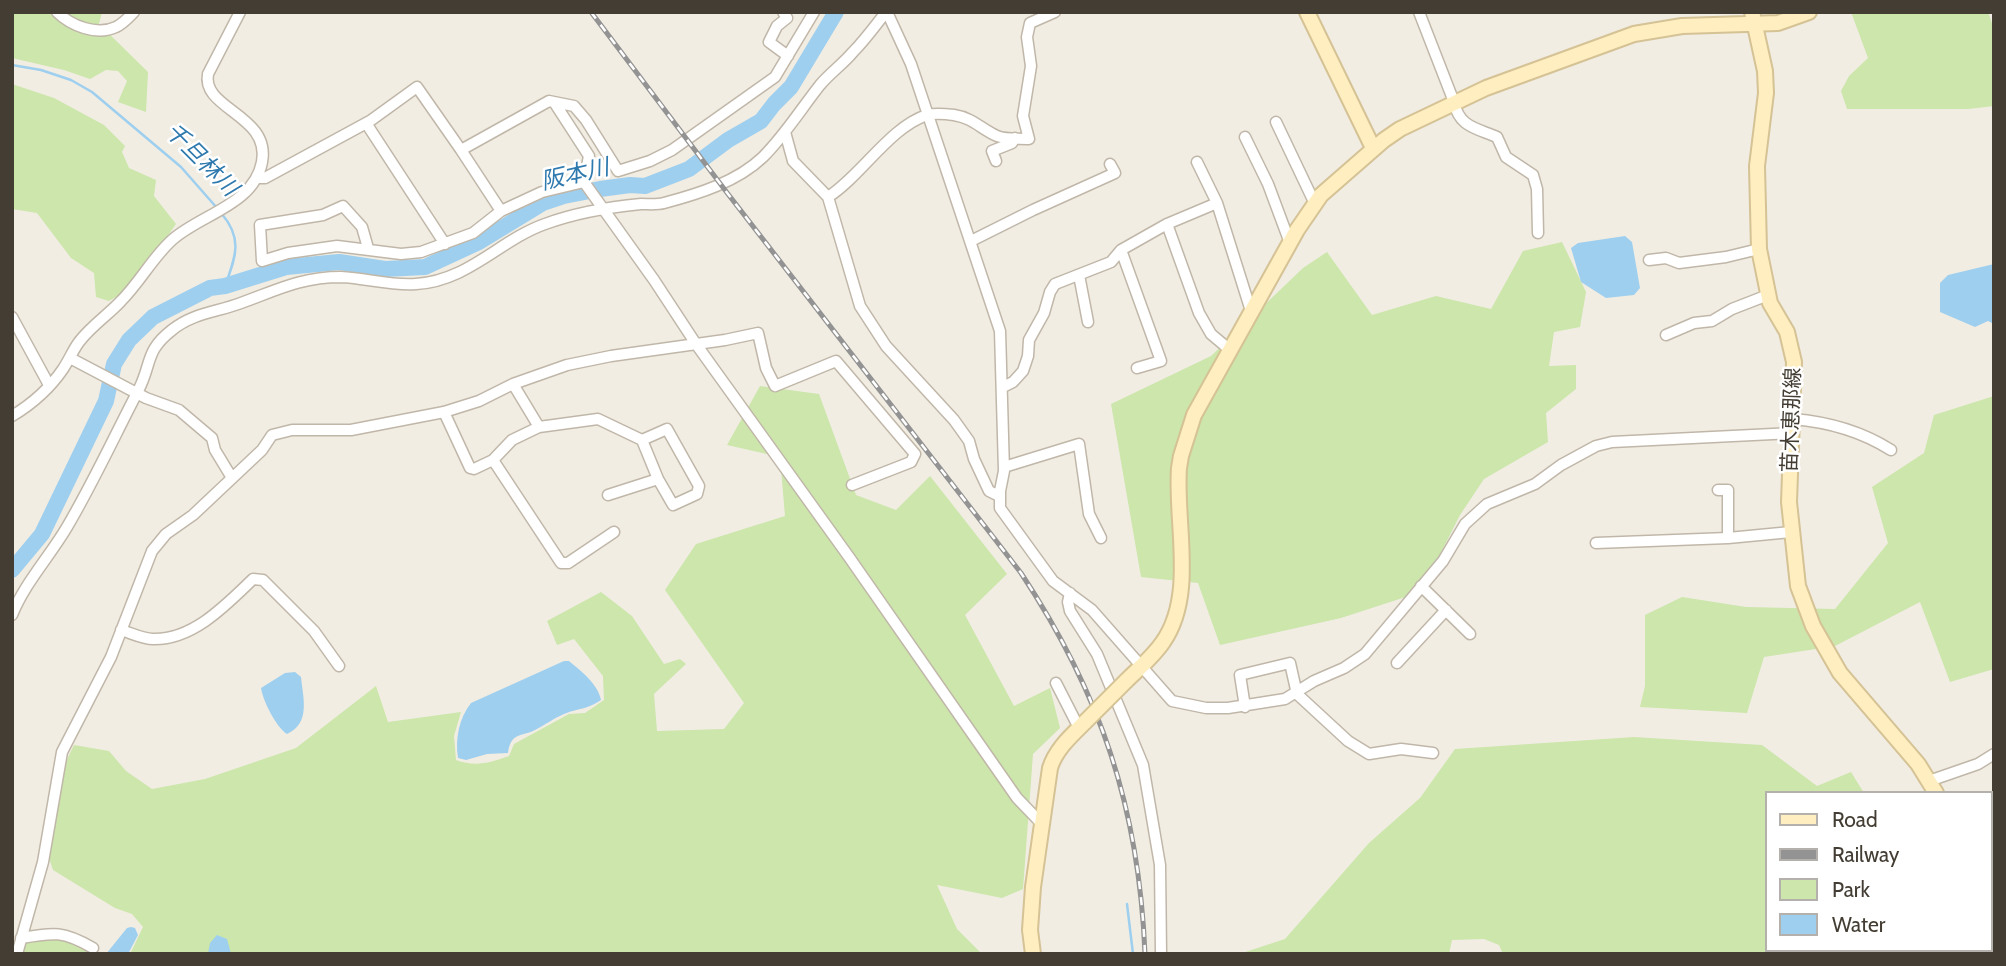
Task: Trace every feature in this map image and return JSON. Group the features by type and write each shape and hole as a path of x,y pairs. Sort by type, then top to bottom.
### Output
{"street":[{"path":"57,12 71,22 96,30 116,27 134,12"},
{"path":"12,416 36,400 70,358 79,341 120,302 171,241 233,202 249,190 257,178 262,163 263,147 260,139 242,117 216,97 206,80 240,12"},
{"path":"783,12 787,18 777,26 769,41 788,56"},
{"path":"461,150 549,101 573,106 586,120 618,171 628,169 672,150 775,77 814,12"},
{"path":"12,615 89,489 155,346 173,329 196,315 240,304 277,288 308,280 341,277 417,284 449,277 479,264 542,225 572,215 642,204 661,205 714,187 732,179 761,159 822,82 853,53 887,12 904,46 1000,331 1004,467 999,496 1000,509 1053,581 1092,610 1172,701 1206,708 1245,707 1285,699 1314,681 1343,668 1365,654 1443,561 1465,524 1487,505 1535,484 1561,465 1596,446 1793,426 1818,421 1870,437 1891,450"},
{"path":"828,197 866,165 893,136 927,115 966,118 996,136 1029,139 1023,116 1031,66 1027,37 1030,23 1055,12"},
{"path":"1307,12 1373,148"},
{"path":"1419,12 1457,115 1466,125 1497,137 1506,157 1533,175 1537,189 1538,233"},
{"path":"1033,954 1030,930 1041,824 1053,758 1164,640 1178,609 1181,585 1178,498 1181,456 1195,415 1251,311 1321,195 1373,148 1400,129 1486,88 1634,34 1754,18 1791,20 1809,12"},
{"name":"苗木恵那線","path":"1754,18 1765,71 1766,93 1757,166 1759,249 1768,295 1792,347 1795,383 1789,502 1798,586 1812,626 1848,684 1908,751 1932,787"},
{"path":"257,178 265,178 366,123 417,87 501,211"},
{"path":"554,102 589,156 583,182 1017,798 1041,824"},
{"path":"1276,122 1315,204"},
{"path":"366,123 445,243"},
{"path":"785,132 793,161 828,197 860,306 886,346 954,420 969,441 989,491 999,496"},
{"path":"1245,137 1268,184 1290,243"},
{"path":"996,161 992,151 1012,143 1015,138"},
{"path":"1197,162 1217,202 1251,311"},
{"path":"971,242 1115,173 1110,164"},
{"path":"368,248 362,227 343,206 323,215 260,225 262,261 288,253 337,246 401,254 421,252 473,233 501,211 542,192 583,182"},
{"path":"1003,387 1013,382 1023,371 1029,340 1055,285 1111,262 1121,250 1217,202"},
{"path":"1167,225 1199,313 1211,334 1230,350"},
{"path":"1649,260 1666,258 1679,263 1726,257 1759,249"},
{"path":"1121,250 1161,361 1137,368"},
{"path":"1079,275 1088,322"},
{"path":"1667,335 1694,323 1712,321 1732,309 1768,295"},
{"path":"12,317 49,385"},
{"path":"17,954 43,862 61,752 111,657 152,551 166,534 193,515 262,450 272,435 292,430 351,430 444,412 479,401 513,384 591,360 758,333 766,368 775,386 836,361 915,454 911,462 852,485"},
{"path":"70,358 146,398 178,410 212,438 215,450 232,478"},
{"path":"513,384 538,427"},
{"path":"444,412 470,468 474,469 493,460 512,440 538,427 597,419 642,440 658,479 673,505 697,494 699,486 667,429 642,440"},
{"path":"1004,467 1079,444 1089,514 1101,538"},
{"path":"493,460 561,563 568,563 614,532"},
{"path":"608,495 658,479"},
{"path":"1718,490 1728,490 1728,538"},
{"path":"1596,544 1728,538 1791,532"},
{"path":"121,630 150,639 169,638 216,615 253,579 263,580 314,631 339,666"},
{"path":"1422,586 1470,634"},
{"path":"1070,593 1070,611 1097,654 1143,765 1160,865 1161,954"},
{"path":"1397,663 1446,610"},
{"path":"1245,707 1240,675 1290,663 1297,694 1348,741 1369,754 1401,749 1433,753"},
{"path":"1056,683 1082,725"},
{"path":"1932,787 1994,754"},
{"path":"21,938 58,934 73,936 93,948"}],"green space":[{"path":"12,12 102,12 99,24 148,72 146,112 118,102 127,81 118,71 106,70 90,79 12,58"},
{"path":"1851,12 1988,12 1994,29 1994,106 1968,109 1847,109 1841,91 1849,76 1868,58"},
{"path":"12,84 54,98 104,125 125,146 122,152 129,168 156,180 154,196 176,224 138,277 109,301 96,297 94,273 71,258 37,213 12,209"},
{"path":"1562,242 1586,292 1580,327 1554,332 1549,366 1576,365 1576,389 1546,413 1548,442 1484,479 1460,515 1421,592 1341,618 1220,645 1198,583 1141,577 1111,404 1211,356 1303,268 1327,252 1372,315 1436,296 1491,309 1523,251"},
{"path":"760,386 819,394 856,495 896,510 930,476 1007,574 965,615 1014,706 1050,688 1060,728 1033,754 1023,889 1002,898 937,885 957,929 982,954 130,954 143,927 132,914 115,908 53,870 49,858 60,774 74,745 109,751 126,771 152,789 205,779 296,748 376,686 388,722 461,712 454,736 456,760 482,763 509,756 514,744 569,714 585,713 604,700 603,676 574,639 557,645 547,621 601,592 632,616 664,664 680,659 686,664 654,694 657,731 724,729 744,703 665,590 696,544 785,516 780,457 727,445"},
{"path":"1994,396 1994,669 1950,682 1920,602 1835,646 1764,657 1747,713 1640,707 1645,686 1645,615 1682,597 1746,607 1835,609 1888,543 1872,487 1924,453 1934,415"},
{"path":"1634,737 1762,745 1817,786 1851,772 1863,791 1764,791 1764,952 1870,952 1503,954 1499,945 1484,939 1452,940 1449,954 1239,954 1285,939 1369,843 1420,798 1455,749"},
{"path":"73,938 92,954 19,954 23,940"}],"water":[{"path":"1625,236 1632,242 1640,288 1634,295 1606,298 1581,282 1571,248 1578,243"},
{"path":"1994,264 1994,324 1988,321 1975,327 1940,312 1940,283 1948,275"},
{"path":"569,661 588,678 601,700 517,736 509,746 508,753 487,754 466,760 458,758 459,729 463,715 471,703"},
{"path":"295,672 301,677 303,717 295,729 287,734 271,713 261,688 285,673"},
{"path":"127,928 135,928 138,935 128,954 106,954"},
{"path":"217,935 227,939 231,954 208,954 210,943"}],"waterway":[{"name":"阪本川","path":"12,570 42,534 106,401 114,364 129,340 153,317 210,288 286,267 339,262 385,269 425,267 479,242 543,203 600,189 645,186 689,169 728,140 761,121 791,87 836,12"},
{"name":"千旦林川","path":"12,65 41,70 71,80 92,92 181,167 217,208"},
{"name":"千旦林川","path":"221,213 233,231 235,240 234,257 225,286"},
{"path":"1127,904 1133,954"}],"railway":[{"path":"591,12 1021,573 1049,618 1094,708 1111,754 1134,850 1145,954"}]}
